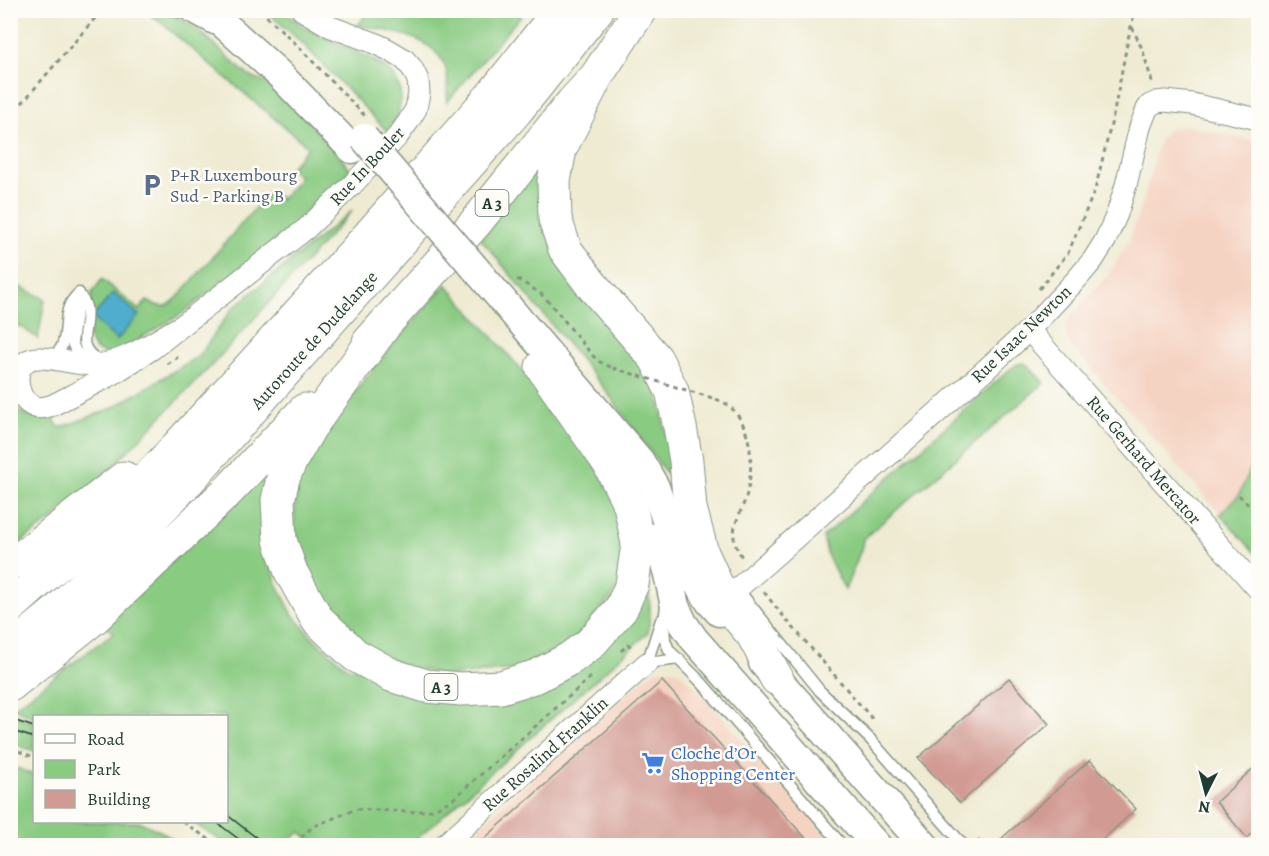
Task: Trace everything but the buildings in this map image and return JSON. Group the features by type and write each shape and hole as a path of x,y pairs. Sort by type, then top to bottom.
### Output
{"highway":[{"name":"Autoroute de Dudelange","path":"10,607 97,529 215,406 479,110 560,10"},
{"name":"Autoroute de Dudelange","path":"10,651 54,614 188,481 516,111 597,10"},
{"name":"A 3","path":"640,10 596,77 560,149 554,181 555,219 565,249 591,284 656,359 672,391 686,461 690,508 702,553 723,599 753,635 777,679"},
{"name":"A 3","path":"10,685 95,617 214,504 384,326 477,221 573,102 596,77"},
{"name":"A 3","path":"384,326 310,427 291,460 283,478 278,500 280,540 291,572 317,619 355,655 391,675 426,686 461,689 501,687 537,676 569,659 590,644 621,609 632,584 638,544 630,505 609,463 542,367"},
{"path":"10,563 33,550 215,406"}],"main road":[{"path":"208,10 279,74 361,135"},
{"path":"238,10 361,135 542,367 625,466 645,505 667,583 683,623 694,639 878,846"},
{"path":"469,273 640,461 655,487 681,558 710,602 925,846"}],"street":[{"name":"Rue In Bouler","path":"183,324 126,356 108,363 80,364 43,357 28,360 20,373 18,389 27,402 34,407 42,408 53,405 113,374 153,349 307,228 398,136 416,109 419,93 418,80 412,68 404,59 387,49 331,27 302,10"},
{"path":"1157,102 1192,104 1258,119"},
{"name":"Rue Isaac Newton","path":"732,583 753,573 956,397 1029,330 1077,279 1105,241 1117,214 1146,109 1157,102"},
{"name":"Rue Gerhard Mercator","path":"1029,330 1258,590"},
{"name":"Rue Rosalind Franklin","path":"443,846 640,657"}],"lane":[{"path":"172,10 183,13 215,30 254,63 279,74"},
{"path":"51,359 62,344 68,307 79,293 86,306 84,342 86,350 98,360 108,363"},
{"path":"686,461 702,525 713,548"},
{"path":"667,583 664,624 665,640 669,650 702,683 843,846"},
{"name":"Rue Rosalind Franklin","path":"640,657 663,616 667,583"},
{"path":"732,583 820,691 870,739 964,846"},
{"path":"640,657 679,659"}],"path":[{"path":"10,117 102,10"},
{"path":"260,10 295,43 361,135"},
{"path":"1039,289 1068,253 1095,190 1135,10"},
{"path":"1131,26 1149,68 1157,102"},
{"path":"510,275 540,293 600,362 716,399 728,405 738,416 749,442 751,465 748,487 734,536 736,548 753,573"},
{"path":"1239,495 1258,515"},
{"path":"1255,558 1258,547"},
{"path":"619,652 628,644 640,657"},
{"path":"295,845 312,827 356,810 408,812 432,810 452,800 593,675"},
{"path":"10,748 33,757"},
{"path":"184,823 219,846"}],"shaded area":[{"path":"1186,126 1258,142 1258,556 1071,346 1065,331 1070,317 1108,275 1129,240 1143,202 1159,140 1168,129"},
{"name":"Cloche d’Or Shopping Center","path":"664,669 678,671 693,685 836,845 458,846 648,675"}],"green space":[{"path":"370,10 525,11 447,102 447,74 443,61 435,51 424,43 398,33 358,25"},
{"path":"147,11 162,13 188,23 242,70 253,78 270,85 303,116 353,172 301,220 180,315 112,355 96,350 89,340 92,293 102,279 139,310 147,301 160,306 170,304 270,191 281,199 300,178 290,168 308,147"},
{"path":"266,11 284,11 305,28 386,68 395,77 400,89 401,100 397,118 387,131 300,41"},
{"path":"554,139 542,183 656,384 677,488 604,388 481,239"},
{"path":"353,210 213,364 115,464 52,520 11,549 10,402 19,411 29,416 52,415 59,428 111,409 199,356 232,309"},
{"path":"16,270 19,271 14,284 45,299 38,339 11,322 11,276"},
{"path":"446,284 578,434 623,515 620,586 572,642 516,669 445,676 399,663 356,639 323,601 305,567 294,526 297,484 314,445 380,360"},
{"path":"1024,363 1044,383 863,539 845,590 828,557 823,537 1009,370"},
{"path":"1258,452 1258,556 1220,514 1239,495"},
{"path":"261,478 268,485 264,540 276,581 292,614 317,642 347,667 534,687 648,559 650,614 648,633 410,845 317,845 300,832 285,845 227,845 194,823 228,823 228,715 33,717 13,708 113,633 104,624"},
{"path":"11,714 33,722 33,751 11,743"},
{"path":"11,766 33,775 33,823 142,823 182,845 11,845"}],"water":[{"path":"113,293 139,315 117,340 92,318"}],"tram line":[{"path":"10,719 33,727"},
{"path":"10,730 33,738"},
{"path":"228,816 267,846"},
{"path":"217,823 248,846"}],"place":[{"name":"P+R Luxembourg Sud - Parking B","path":"152,185"},
{"name":"Cloche d’Or Shopping Center","path":"653,763"}]}
